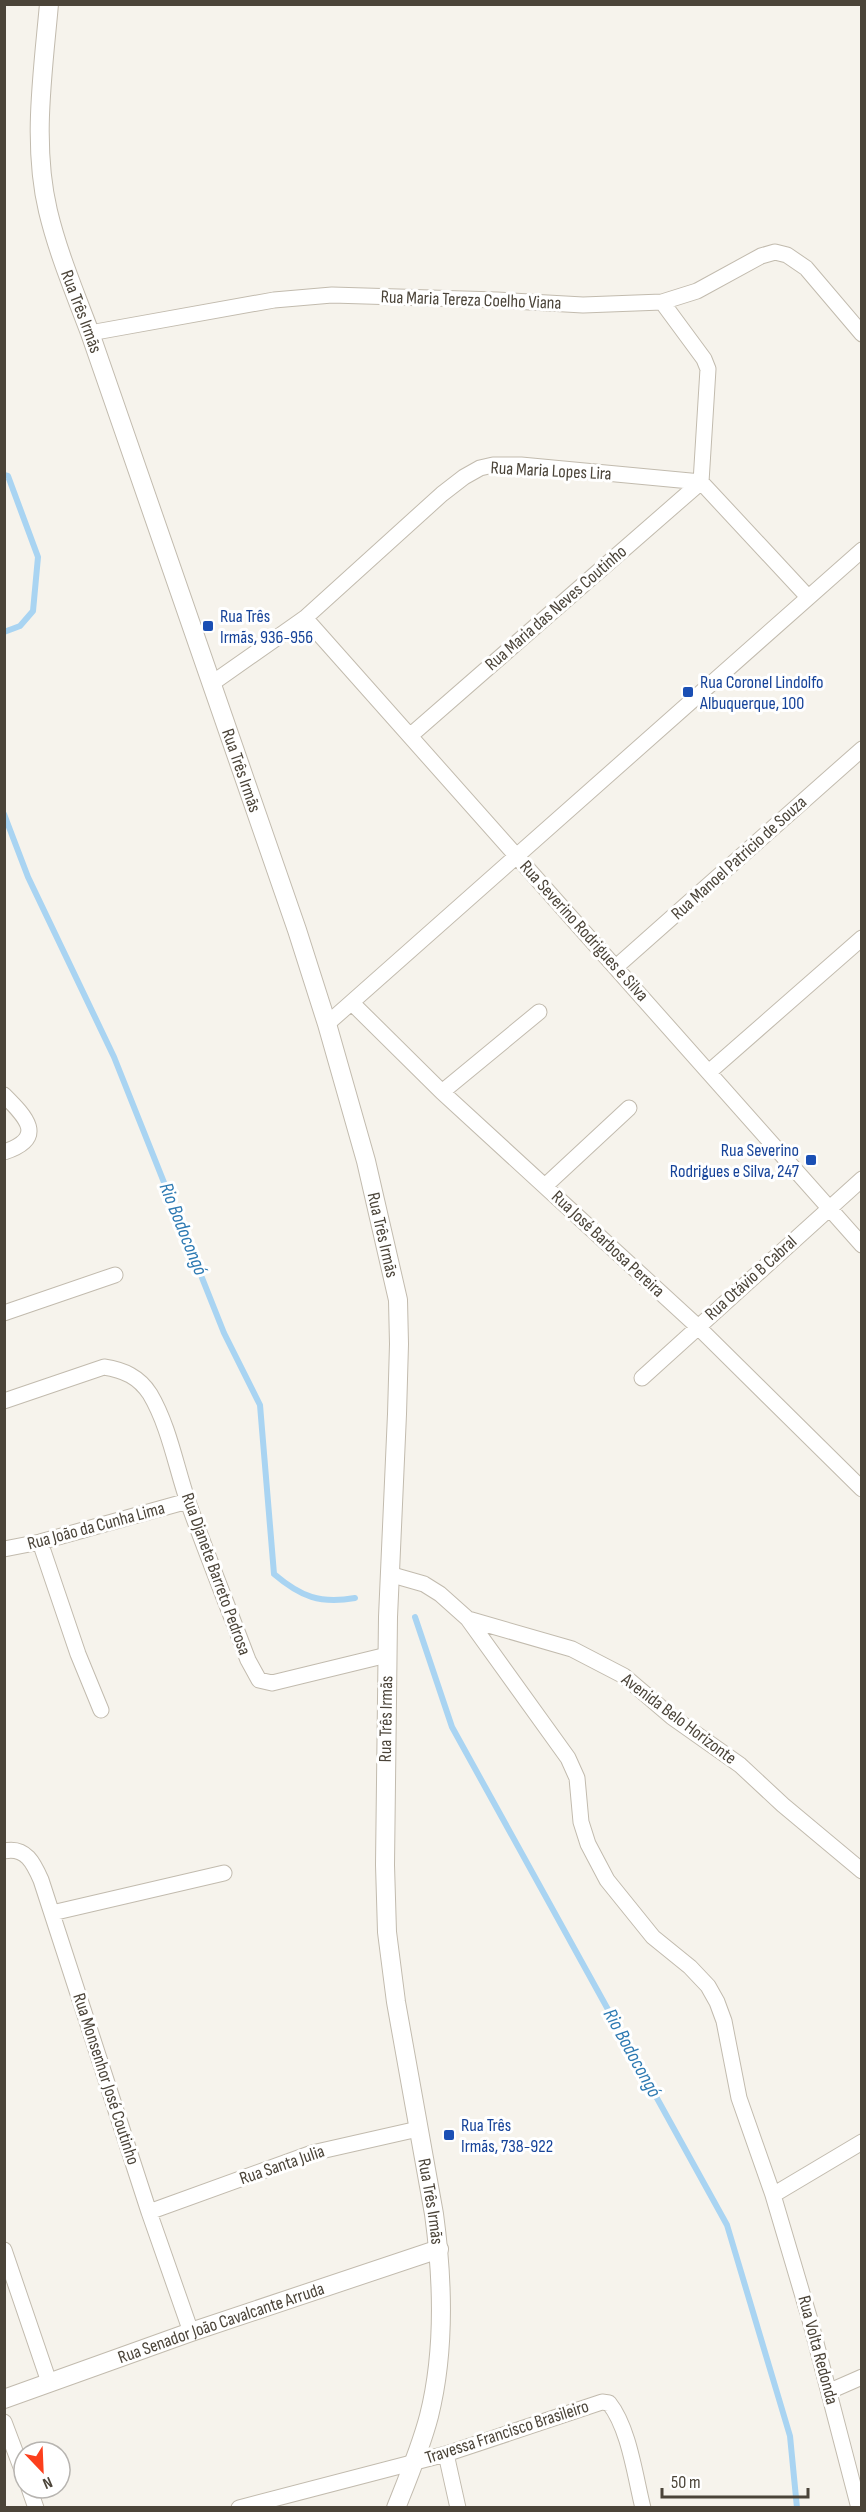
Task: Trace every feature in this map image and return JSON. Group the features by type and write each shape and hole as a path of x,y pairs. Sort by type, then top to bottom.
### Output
{"street":[{"name":"Rua Três Irmãs","path":"49,4 40,129 48,210 62,261 90,333 327,1024 366,1161 398,1300 397,1414 387,1655 385,1865 387,1932 396,2002 439,2249 440,2295 438,2364 428,2419 396,2508"},
{"name":"Rua Maria Tereza Coelho Viana","path":"90,333 274,300 332,296 498,300 583,305 662,302 697,291 760,256 775,252 787,255 806,268 861,334"},
{"path":"662,302 704,359 708,369 701,482 808,597"},
{"name":"Rua Maria Lopes Lira","path":"211,684 305,618 442,494 480,468 493,465 520,465 701,482"},
{"name":"Rua Maria das Neves Coutinho","path":"411,735 701,482"},
{"path":"327,1024 861,550"},
{"name":"Rua Severino Rodrigues e Silva","path":"305,618 861,1245"},
{"name":"Rua Manoel Patricio de Souza","path":"616,967 861,749"},
{"path":"709,1072 861,938"},
{"name":"Rua José Barbosa Pereira","path":"352,1003 442,1092 698,1326 861,1489"},
{"path":"442,1092 539,1012"},
{"path":"4,1095 22,1113 29,1129 29,1136 25,1143 4,1152"},
{"path":"545,1186 629,1108"},
{"name":"Rua Otávio B Cabral","path":"642,1378 861,1179"},
{"path":"4,1313 115,1275"},
{"name":"Rua Djanete Barreto Pedrosa","path":"4,1401 104,1367 121,1370 137,1379 149,1394 160,1415 188,1501 248,1660 259,1680 272,1683 387,1655"},
{"name":"Rua João da Cunha Lima","path":"4,1549 40,1542 188,1501"},
{"path":"40,1542 78,1654 101,1710"},
{"path":"389,1577 424,1584 440,1594 468,1619"},
{"name":"Avenida Belo Horizonte","path":"468,1619 572,1649 624,1676 672,1717 740,1765 783,1805 861,1870"},
{"name":"Rua Volta Redonda","path":"468,1619 568,1758 577,1778 581,1822 588,1844 607,1880 653,1937 690,1967 708,1986 717,2002 724,2021 739,2098 773,2194 830,2391 859,2508"},
{"name":"Rua Monsenhor José Coutinho","path":"6,1847 27,1855 33,1862 52,1913 148,2212 191,2332"},
{"path":"52,1913 224,1873"},
{"name":"Rua Santa Julia","path":"148,2212 312,2153 418,2129"},
{"path":"773,2194 861,2142"},
{"name":"Rua Senador João Cavalcante Arruda","path":"4,2399 191,2332 439,2249"},
{"path":"4,2250 49,2382"},
{"path":"830,2391 861,2377"},
{"name":"Travessa Francisco Brasileiro","path":"239,2508 446,2454 602,2402 609,2403 616,2411 643,2508"},
{"path":"4,2422 12,2443"},
{"path":"446,2454 458,2508"}],"waterway":[{"name":"Rio Bodocongó","path":"4,475 8,476 38,557 33,611 20,626 4,632"},
{"name":"Rio Bodocongó","path":"4,814 28,877 114,1057 224,1333 260,1405 274,1574 293,1588 312,1597 331,1600 355,1598"},
{"name":"Rio Bodocongó","path":"415,1617 452,1727 727,2225 790,2436 797,2508"}],"place":[{"name":"Rua Três Irmãs, 936-956","path":"208,626"},
{"name":"Rua Coronel Lindolfo Albuquerque, 100","path":"688,692"},
{"name":"Rua Severino Rodrigues e Silva, 247","path":"811,1160"},
{"name":"Rua Três Irmãs, 738-922","path":"449,2135"}]}
